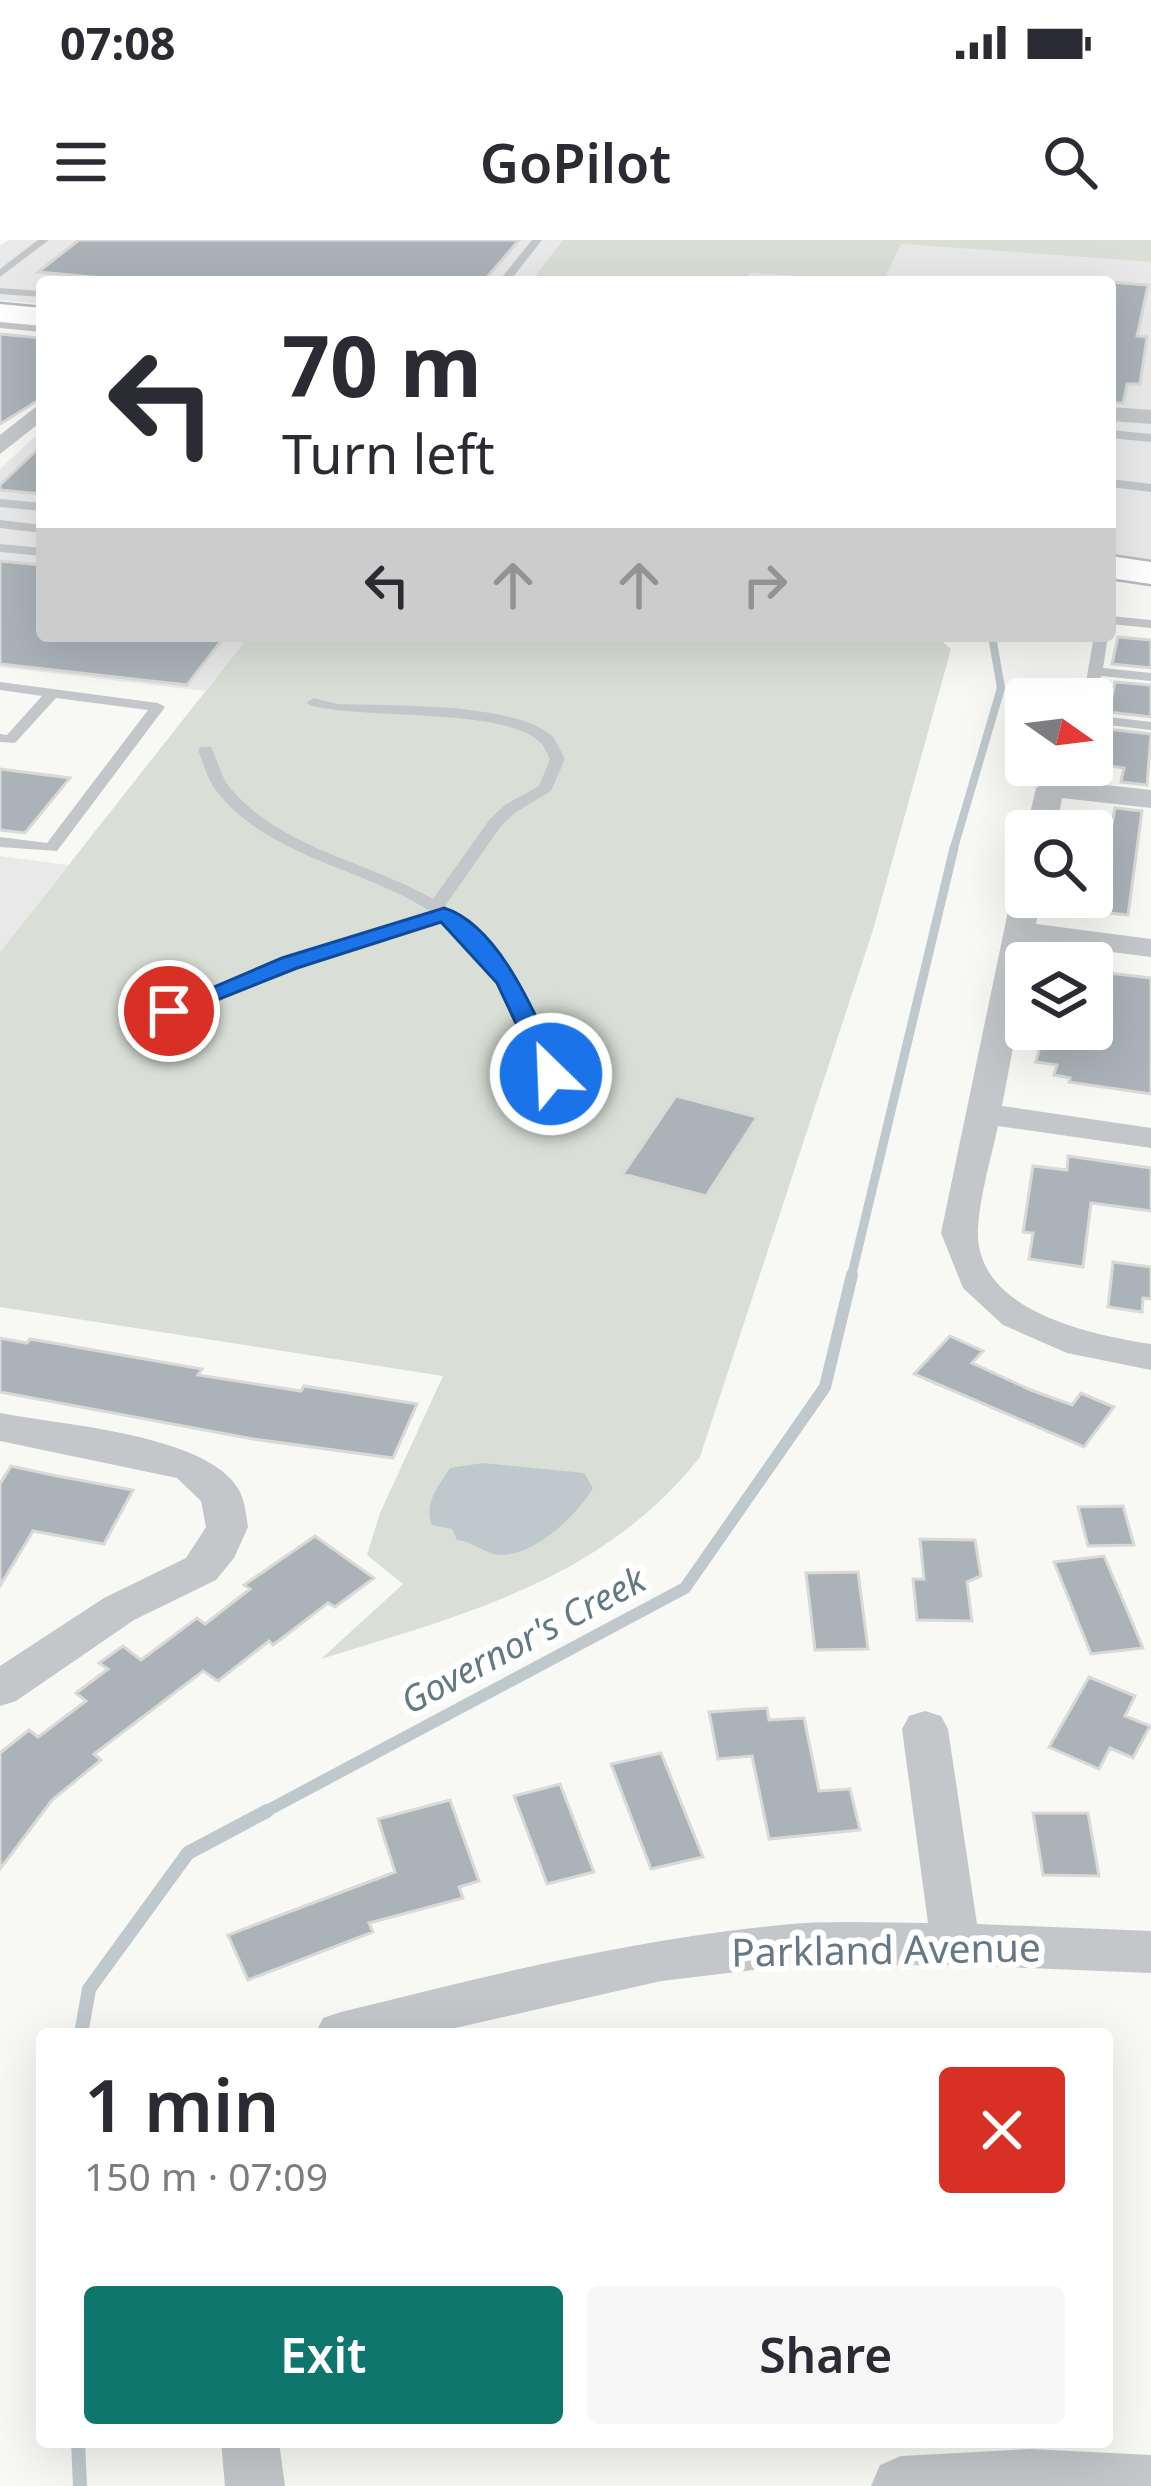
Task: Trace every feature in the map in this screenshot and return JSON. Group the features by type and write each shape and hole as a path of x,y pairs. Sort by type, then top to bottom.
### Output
{"street":[{"path":"0,447 36,414"},
{"path":"1116,414 1151,417"},
{"path":"1116,568 1151,573"},
{"path":"1091,786 1151,799"},
{"path":"1022,918 959,1233 977,1282 1020,1321 1082,1347 1151,1357"},
{"path":"1038,918 1151,948"},
{"path":"980,1113 1151,1138"},
{"path":"0,1427 191,1468 221,1495 226,1514 219,1547 201,1569 119,1610 0,1689"},
{"path":"925,1729 955,1944"},
{"name":"Parkland Avenue","path":"365,2028 553,1981 662,1960 787,1945 955,1944 1151,1952"},
{"path":"251,2448 255,2486"},
{"path":"902,2486 1030,2478 1151,2485"}],"lane":[{"path":"0,274 44,240"},
{"path":"508,276 536,240"},
{"path":"0,291 27,316"},
{"path":"1116,435 1151,438"},
{"path":"1116,484 1151,488"},
{"path":"0,503 36,507"},
{"path":"0,524 36,528"},
{"path":"0,548 36,551"},
{"path":"1116,621 1151,624"},
{"path":"1094,678 1100,642"},
{"path":"1095,671 1151,677"},
{"path":"0,686 158,707 51,848 0,842"},
{"path":"0,738 10,740 52,693"},
{"path":"129,1027 439,911 507,811 544,792 555,772 555,752 544,734 516,722 337,708 314,702"},
{"path":"1113,721 1151,726"},
{"path":"206,750 222,789 260,823 342,862 375,872 463,928 507,981 551,1074 568,1089"}],"shaded area":[{"path":"9,240 563,240 535,276 36,276 36,303 0,300 0,246"},
{"path":"563,240 1151,240 1151,262 901,244 886,276 535,276"},
{"path":"900,244 1151,262 1151,573 1116,568 1116,276 885,276"},
{"path":"36,436 36,642 244,642 205,691 0,667 0,469"},
{"path":"244,642 943,642 951,649 873,930 700,1457 662,1499 575,1563 479,1608 427,1626 321,1659 403,1584 367,1555 380,1513 443,1376 0,1307 0,952"},
{"path":"0,856 68,865 0,952"},
{"path":"483,1463 584,1473 593,1488 577,1510 542,1540 515,1553 496,1554 457,1540 452,1529 432,1525 429,1510 450,1468"}],"building":[{"path":"79,240 519,240 488,276 82,276 38,272"},
{"path":"1116,282 1148,285 1137,336 1147,337 1140,384 1127,384 1123,403 1116,403"},
{"path":"0,334 36,337 36,402 0,424"},
{"path":"36,451 36,493 0,490"},
{"path":"0,561 36,564 36,642 220,642 187,685 0,664"},
{"path":"1118,637 1151,640 1151,668 1112,664"},
{"path":"1115,682 1151,685 1151,717 1113,712"},
{"path":"1113,730 1151,734 1147,785 1121,782 1124,768 1113,766"},
{"path":"0,769 70,778 25,833 0,830"},
{"path":"1115,808 1142,811 1128,915 1113,914"},
{"path":"1113,973 1151,978 1151,1094 1069,1082 1070,1078 1054,1075 1057,1065 1036,1062 1039,1050 1113,1050"},
{"path":"676,1096 757,1117 706,1196 623,1174"},
{"path":"1068,1156 1151,1168 1151,1211 1091,1203 1083,1267 1029,1259 1033,1233 1023,1232 1033,1166 1067,1170"},
{"path":"1113,1262 1151,1267 1151,1299 1143,1298 1142,1312 1108,1307"},
{"path":"950,1336 983,1351 972,1363 1031,1390 1072,1405 1081,1393 1114,1407 1084,1447 914,1374"},
{"path":"0,1338 202,1369 198,1375 417,1404 393,1458 253,1439 0,1392"},
{"path":"11,1466 133,1490 104,1544 33,1531 0,1586 0,1484"},
{"path":"1123,1506 1134,1545 1088,1546 1078,1507"},
{"path":"315,1536 374,1578 335,1607 328,1603 273,1645 269,1641 218,1681 203,1671 94,1754 101,1760 52,1800 0,1869 0,1753 29,1730 38,1737 86,1701 76,1693 108,1669 99,1663 123,1646 141,1660 197,1618 205,1624 250,1589 244,1585"},
{"path":"920,1539 975,1540 981,1576 967,1582 972,1621 917,1620 913,1579 924,1579"},
{"path":"1104,1556 1143,1648 1091,1654 1054,1562"},
{"path":"858,1572 868,1649 815,1650 806,1573"},
{"path":"1089,1677 1135,1696 1125,1716 1150,1726 1133,1758 1110,1748 1099,1769 1049,1747"},
{"path":"767,1708 769,1720 804,1718 819,1791 850,1789 860,1830 769,1839 752,1756 718,1759 709,1712"},
{"path":"661,1753 703,1857 651,1869 611,1764"},
{"path":"560,1784 594,1872 547,1884 514,1796"},
{"path":"450,1800 479,1881 459,1887 463,1898 369,1923 373,1932 248,1980 228,1935 395,1872 378,1819"},
{"path":"1033,1813 1088,1813 1099,1876 1043,1875"}],"waterway":[{"name":"Governor's Creek","path":"953,851 1001,688 993,642"},
{"name":"Governor's Creek","path":"851,1278 954,848"},
{"name":"Governor's Creek","path":"261,1814 685,1588 825,1387 852,1275"},
{"name":"Governor's Creek","path":"82,2028 89,1989 188,1853 267,1811"},
{"name":"Governor's Creek","path":"78,2448 80,2486"}],"route":[{"path":"169,1011 290,963 444,914 463,928 507,981 551,1074"}]}
